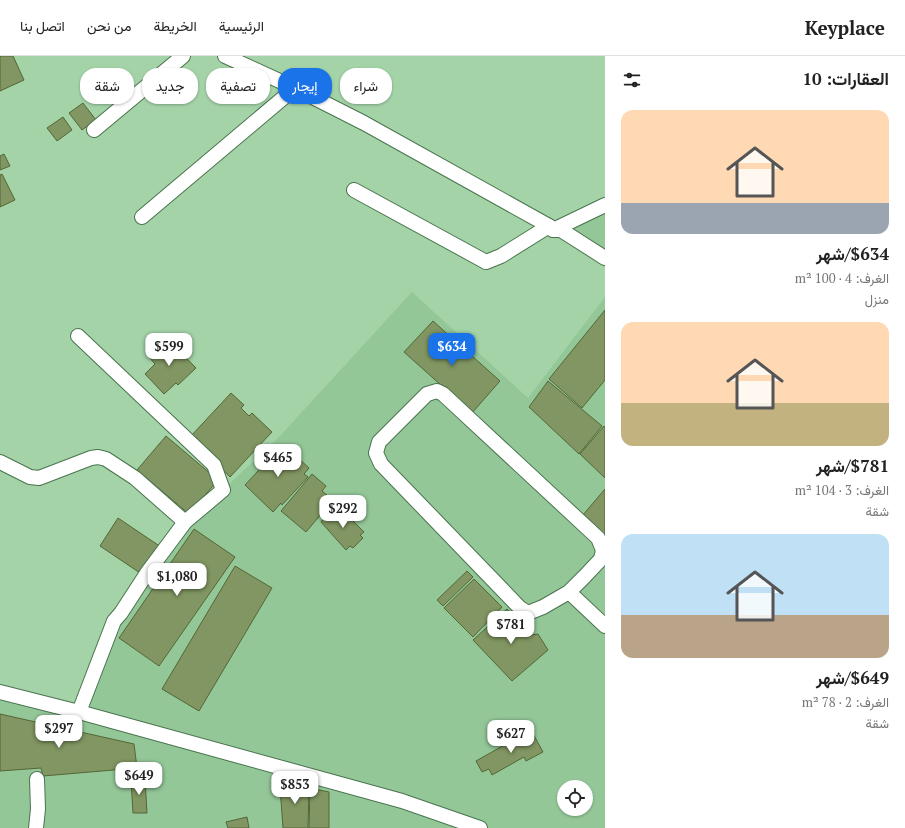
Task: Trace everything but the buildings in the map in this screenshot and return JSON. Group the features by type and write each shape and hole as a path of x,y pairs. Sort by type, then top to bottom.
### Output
{"street":[{"path":"94,130 183,56"},
{"path":"225,56 278,80"},
{"path":"142,217 278,102"},
{"path":"327,104 364,123 551,228 561,230 605,258"},
{"path":"354,190 486,262 501,256 551,228 605,205"},
{"path":"78,336 214,465 223,490 185,522 146,573 114,621 79,712"},
{"path":"437,391 443,394 598,538 603,550 601,559 569,592 543,607 528,613 520,608 380,464 376,452 379,442 427,394 437,391"},
{"path":"0,462 30,477 39,478 91,458 98,457 106,459 135,478 185,522"},
{"path":"569,592 605,626"},
{"path":"0,692 79,712 402,801 480,828"},
{"path":"36,828 38,809 37,778"}],"shaded area":[{"path":"605,205 605,258 561,230"},
{"path":"412,292 528,398 605,297 605,828 0,828 0,692 79,711 92,677 147,573 223,490 280,436"}]}
